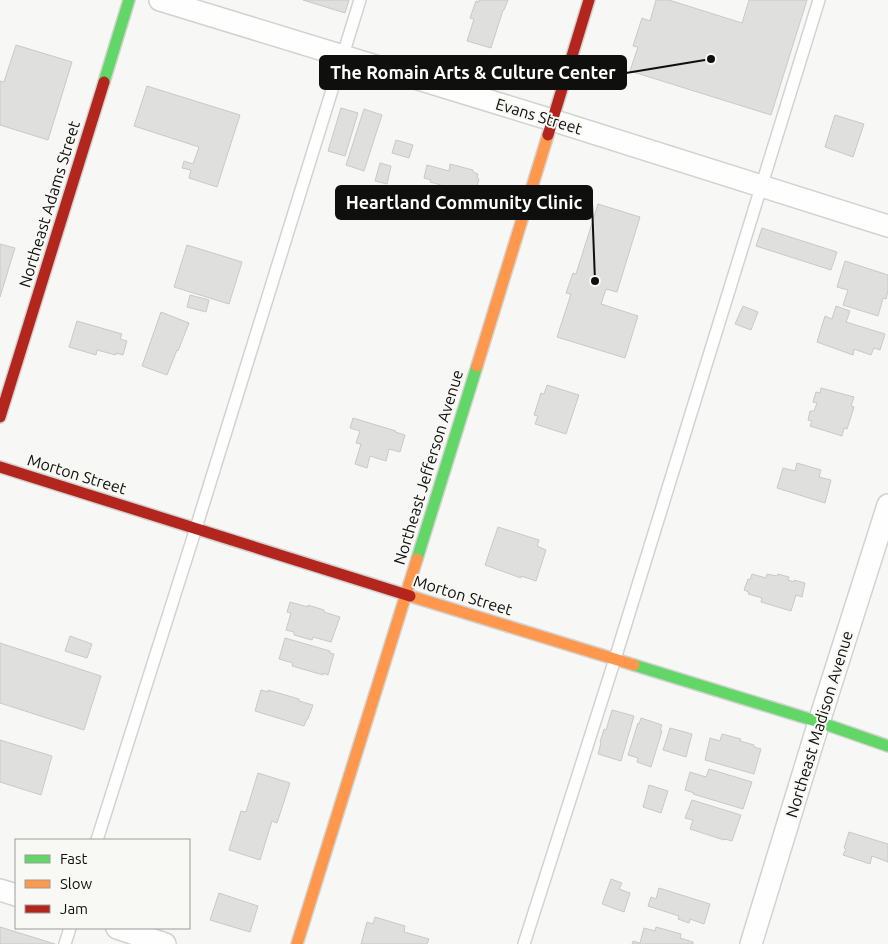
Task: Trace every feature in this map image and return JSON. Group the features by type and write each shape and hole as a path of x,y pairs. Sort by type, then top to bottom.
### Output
{"main road":[{"name":"Northeast Adams Street","path":"0,417 130,0"},
{"name":"Northeast Jefferson Avenue","path":"298,944 589,0"},
{"name":"Morton Street","path":"0,467 406,595 819,722 888,746"}],"street":[{"name":"Evans Street","path":"160,0 207,7 343,56 888,226"},
{"name":"Northeast Madison Avenue","path":"751,944 888,505"},
{"path":"0,890 15,895"},
{"path":"120,929 165,944"}],"lane":[{"path":"97,839 360,0"},
{"path":"524,944 819,0"},
{"path":"64,944 70,929"}],"building":[{"path":"303,0 349,0 345,13"},
{"path":"479,0 508,0 491,48 467,41 474,19 470,18 476,1 479,2"},
{"path":"656,0 669,0 742,23 749,0 807,0 771,115 630,71 638,47 633,46 642,18 650,21"},
{"path":"16,45 72,62 48,140 0,125 0,81 4,82"},
{"path":"147,86 240,115 217,187 189,178 191,170 182,168 184,161 193,164 199,147 134,126"},
{"path":"341,108 358,113 345,156 328,151"},
{"path":"364,109 382,115 364,171 346,165"},
{"path":"835,115 864,124 853,157 825,147"},
{"path":"396,140 413,145 409,158 392,153"},
{"path":"380,163 391,166 387,184 375,181"},
{"path":"450,164 473,170 473,172 478,174 477,178 479,179 469,206 446,200 447,195 439,194 441,185 424,178 427,165 449,171"},
{"path":"598,204 640,217 617,292 606,289 601,304 638,316 625,358 557,337 571,294 566,293 573,273 576,274"},
{"path":"762,228 837,252 831,270 756,246"},
{"path":"0,244 15,248 0,297"},
{"path":"187,245 242,262 229,304 174,287"},
{"path":"845,261 888,275 888,291 886,299 883,298 878,316 843,305 848,290 837,287"},
{"path":"190,295 209,300 206,312 187,307"},
{"path":"743,306 758,312 751,330 735,324"},
{"path":"836,306 850,311 846,322 885,334 880,350 874,348 871,355 854,349 853,355 817,342 825,316 832,319"},
{"path":"161,312 189,323 167,375 142,366"},
{"path":"77,321 122,334 120,339 127,341 123,355 97,350 96,355 69,347"},
{"path":"547,385 579,395 566,434 535,424 538,416 534,415 541,393 544,394"},
{"path":"821,388 854,397 851,406 854,407 847,429 844,428 842,436 810,426 812,421 808,420 810,411 814,411 817,403 813,402 816,392 820,393"},
{"path":"353,418 405,435 400,452 389,449 386,461 370,456 367,468 355,464 361,444 356,443 360,431 350,428"},
{"path":"797,463 821,470 819,477 831,480 825,503 777,488 783,468 795,471"},
{"path":"498,527 539,540 537,546 546,550 536,581 521,576 521,578 485,565"},
{"path":"752,574 766,578 767,574 777,576 778,574 789,577 788,580 794,582 794,580 805,583 802,597 796,595 791,611 761,602 762,598 748,594 749,592 744,590"},
{"path":"290,602 308,607 308,605 340,617 331,642 313,637 312,640 294,635 294,632 286,630 291,613 287,612"},
{"path":"70,636 92,644 87,658 65,651"},
{"path":"285,638 330,651 330,653 334,654 328,675 292,666 293,663 279,659"},
{"path":"0,643 101,676 84,730 0,703"},
{"path":"261,690 268,692 268,690 313,705 304,726 255,711"},
{"path":"612,710 634,716 621,761 598,754 604,729 606,730"},
{"path":"641,718 662,725 660,730 662,731 651,767 637,762 638,758 628,755"},
{"path":"670,728 692,734 686,757 663,750"},
{"path":"722,734 741,739 740,741 761,749 754,774 705,760 710,738 720,741"},
{"path":"0,740 52,756 41,795 0,782"},
{"path":"709,769 752,782 743,809 685,790 690,772 706,777"},
{"path":"258,773 290,783 277,823 272,821 260,860 229,850 241,811 246,812"},
{"path":"649,785 668,791 661,813 643,807"},
{"path":"692,800 741,815 732,841 690,829 693,820 685,818"},
{"path":"849,832 888,844 888,862 872,856 870,864 843,855"},
{"path":"611,879 622,883 619,889 630,893 624,912 602,904"},
{"path":"659,888 710,904 704,924 690,919 689,923 678,919 679,916 648,906 651,897 656,899"},
{"path":"219,893 258,906 250,932 210,920"},
{"path":"375,917 405,926 404,932 429,939 427,944 361,944 367,922 373,924"},
{"path":"0,927 55,944 0,944"},
{"path":"656,927 681,934 680,938 693,942 693,944 632,944 633,941 640,943 644,928 655,931"}],"traffic: fast":[{"path":"104,82 129,0"},
{"path":"417,559 477,366"},
{"path":"634,665 819,722 888,746"}],"traffic: slow":[{"path":"477,366 548,135"},
{"path":"297,944 417,559"},
{"path":"410,596 634,665"}],"traffic: jam":[{"path":"548,135 589,0"},
{"path":"0,417 104,82"},
{"path":"0,467 410,596"}],"place":[{"name":"The Romain Arts & Culture Center","path":"711,59"},
{"name":"Heartland Community Clinic","path":"595,281"}]}
